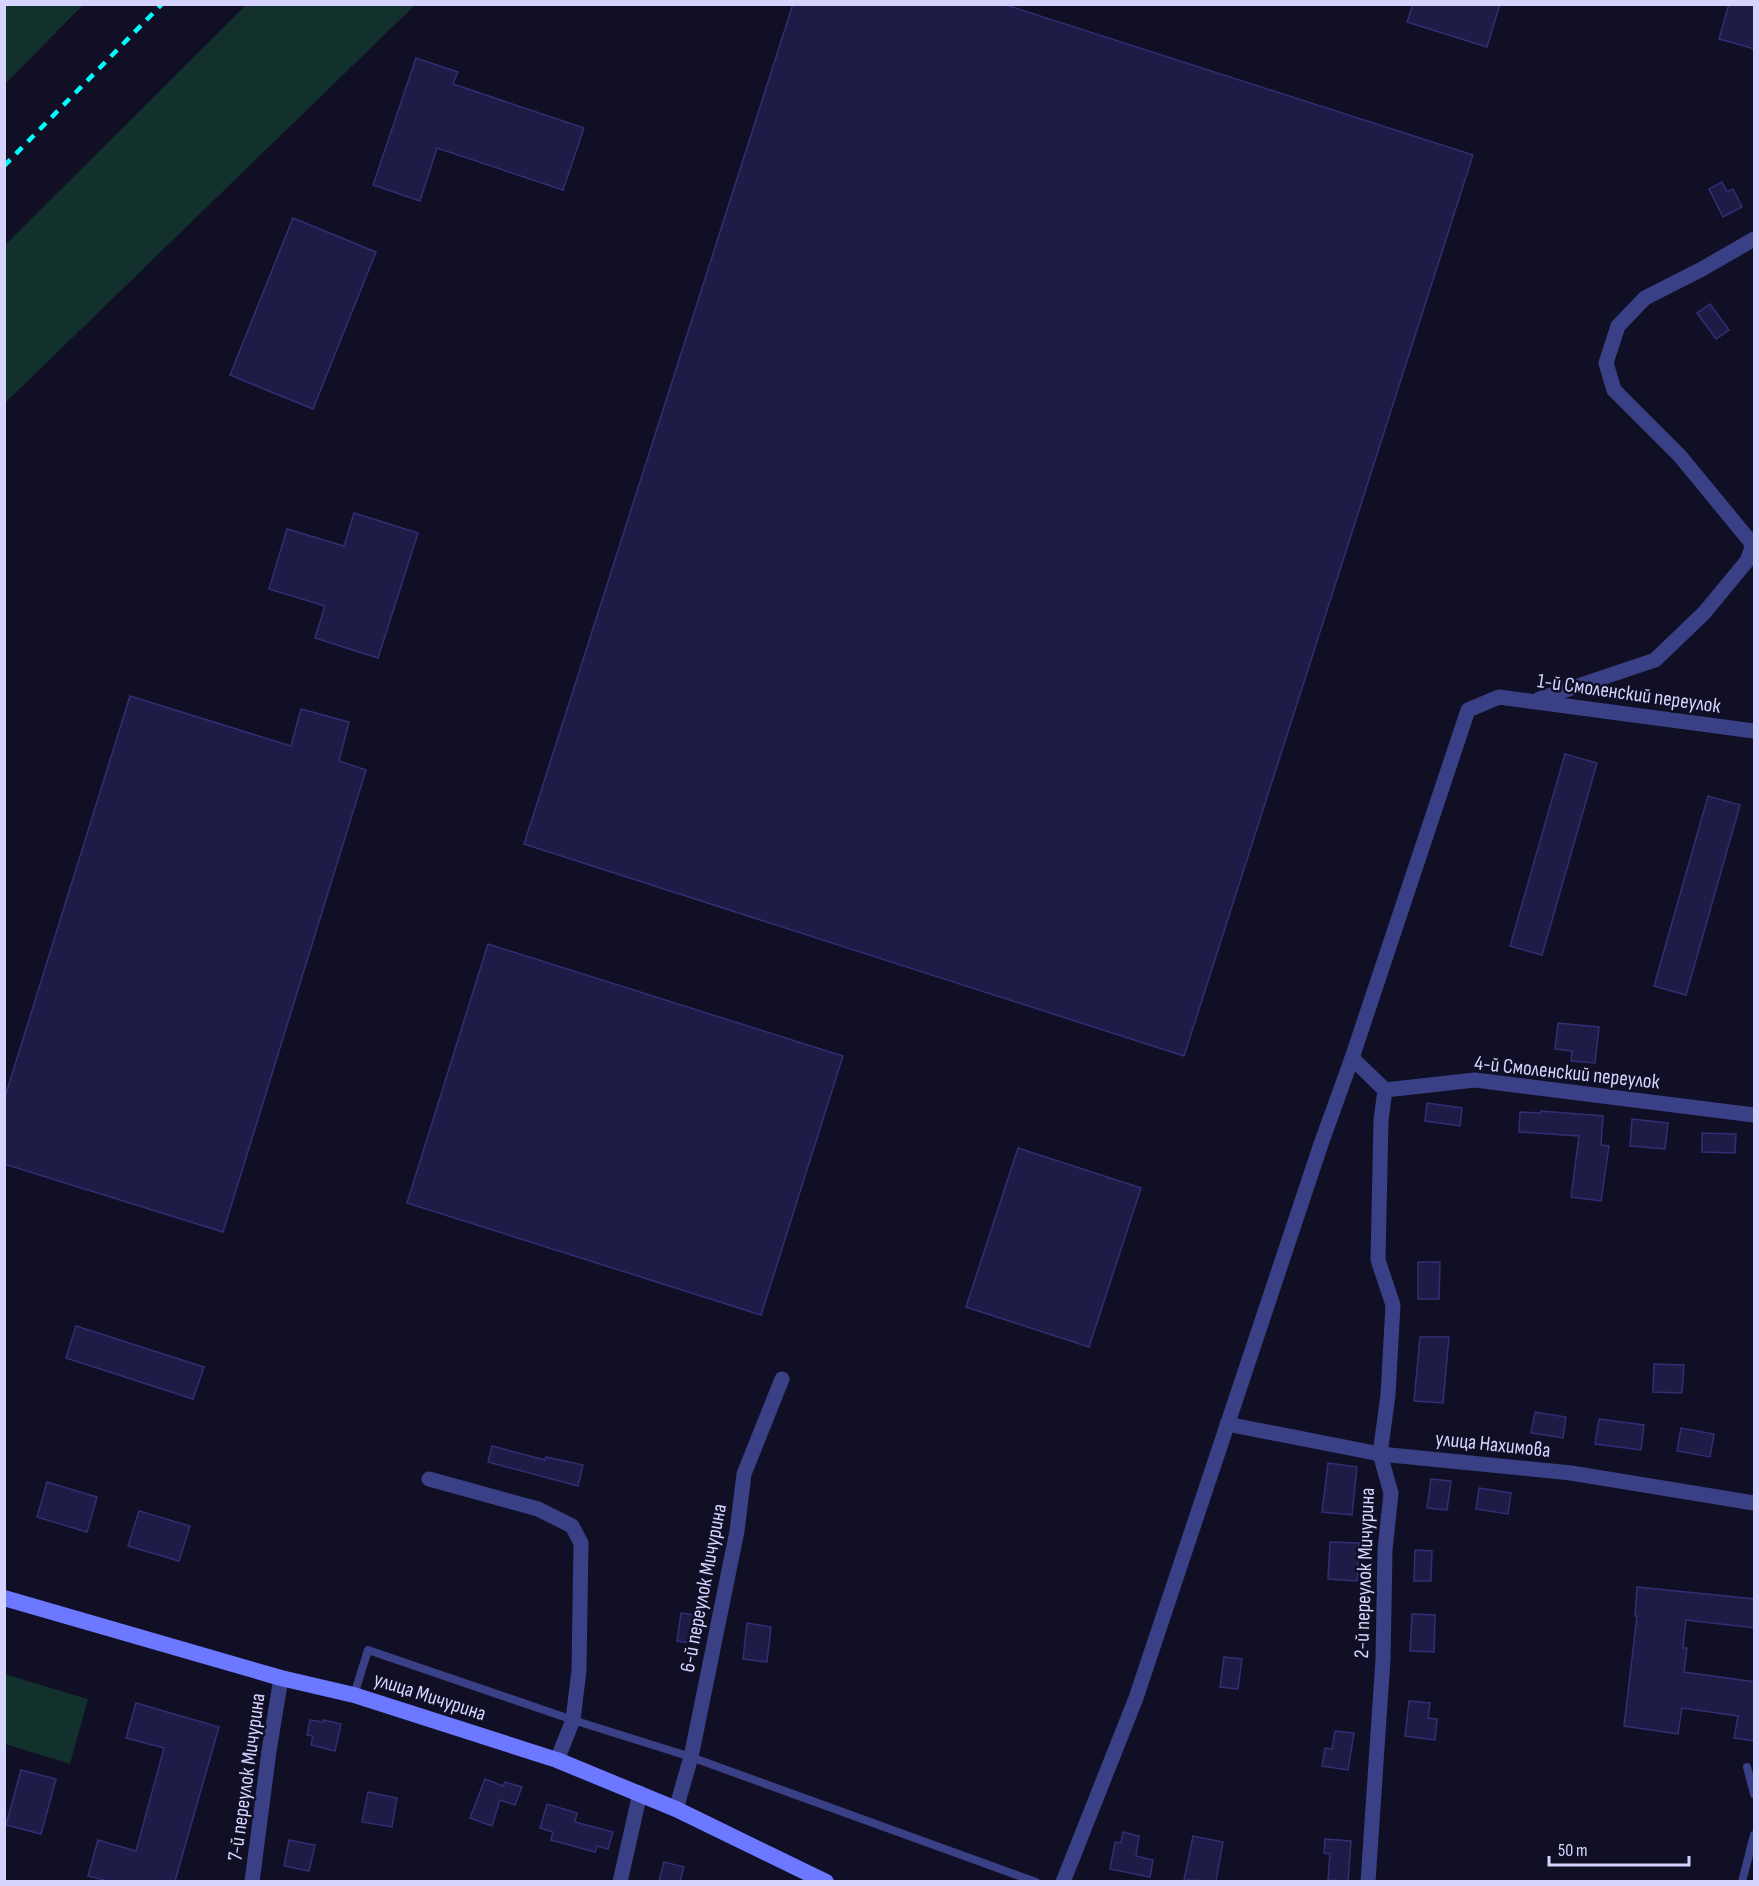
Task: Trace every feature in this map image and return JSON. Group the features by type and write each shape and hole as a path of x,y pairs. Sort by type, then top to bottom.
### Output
{"main road":[{"name":"улица Мичурина","path":"4,1598 281,1678 354,1695 557,1760 676,1809 826,1881"}],"street":[{"path":"1535,701 1655,660 1711,604 1747,561 1754,544 1680,456 1614,390 1606,363 1618,326 1645,298 1755,239"},
{"name":"1-й Смоленский переулок","path":"1352,1058 1468,710 1499,697 1755,731"},
{"path":"1063,1881 1136,1698 1321,1144 1352,1058 1385,1090"},
{"name":"4-й Смоленский переулок","path":"1385,1090 1475,1080 1755,1115"},
{"name":"2-й переулок Мичурина","path":"1368,1881 1383,1659 1385,1550 1391,1492 1380,1454 1388,1395 1393,1305 1378,1260 1381,1120 1385,1090"},
{"name":"6-й переулок Мичурина","path":"676,1809 691,1756 737,1531 744,1474 782,1379"},
{"name":"улица Нахимова","path":"1227,1424 1380,1454 1570,1473 1755,1503"},
{"path":"429,1479 538,1509 572,1526 581,1543 579,1670 573,1720 557,1760"},
{"name":"7-й переулок Мичурина","path":"252,1881 281,1678"},
{"path":"620,1881 640,1793"}],"lane":[{"path":"354,1695 368,1650 573,1720 691,1756 1036,1881"},
{"path":"1747,1767 1755,1794"},
{"path":"1742,1881 1755,1835"}],"green space":[{"path":"4,5 83,5 5,84"},
{"path":"246,5 415,5 5,403 5,245"},
{"path":"4,1674 88,1699 70,1764 5,1744"}],"building":[{"path":"793,4 1003,4 1473,155 1184,1056 524,844"},
{"path":"1413,4 1500,4 1487,47 1407,22"},
{"path":"1729,4 1755,4 1755,49 1719,39"},
{"path":"416,58 458,72 453,84 584,128 563,190 437,148 420,201 373,185"},
{"path":"1722,182 1727,192 1733,189 1742,207 1723,217 1709,189"},
{"path":"293,218 376,252 313,409 230,375"},
{"path":"1710,304 1729,330 1716,339 1697,313"},
{"path":"354,513 418,533 378,658 315,638 325,606 269,589 287,529 344,546"},
{"path":"130,696 291,746 301,709 349,722 339,761 366,770 223,1232 4,1164 4,1100"},
{"path":"1565,754 1597,763 1542,955 1510,946"},
{"path":"1708,796 1740,805 1686,995 1654,986"},
{"path":"488,944 843,1056 761,1315 407,1203"},
{"path":"1558,1023 1599,1027 1595,1063 1571,1061 1572,1051 1555,1049"},
{"path":"1427,1103 1462,1108 1460,1126 1425,1121"},
{"path":"1541,1111 1603,1116 1601,1145 1609,1146 1601,1201 1571,1197 1579,1136 1519,1132 1520,1112 1541,1113"},
{"path":"1632,1119 1668,1123 1665,1149 1630,1146"},
{"path":"1702,1133 1736,1134 1735,1153 1702,1152"},
{"path":"1018,1148 1141,1188 1089,1347 966,1307"},
{"path":"1418,1262 1440,1262 1439,1299 1418,1299"},
{"path":"76,1326 204,1367 193,1399 66,1358"},
{"path":"1420,1337 1449,1337 1443,1403 1414,1401"},
{"path":"1654,1364 1684,1365 1682,1393 1653,1392"},
{"path":"1535,1412 1566,1417 1563,1438 1531,1433"},
{"path":"1599,1419 1644,1425 1641,1450 1595,1444"},
{"path":"1681,1428 1714,1434 1710,1457 1677,1451"},
{"path":"492,1446 545,1460 546,1457 583,1465 578,1486 488,1462"},
{"path":"1328,1463 1357,1467 1352,1515 1322,1512"},
{"path":"1431,1479 1451,1481 1447,1510 1427,1508"},
{"path":"47,1482 97,1497 87,1532 37,1517"},
{"path":"1479,1488 1511,1493 1508,1514 1476,1509"},
{"path":"139,1511 190,1526 179,1561 128,1546"},
{"path":"1330,1542 1359,1543 1357,1581 1328,1579"},
{"path":"1415,1550 1432,1551 1431,1581 1414,1581"},
{"path":"1637,1587 1755,1599 1755,1628 1686,1620 1683,1648 1687,1648 1684,1672 1755,1682 1755,1741 1734,1738 1738,1716 1682,1708 1678,1734 1624,1726 1637,1616 1635,1616"},
{"path":"681,1613 702,1616 698,1644 677,1641"},
{"path":"1412,1614 1435,1615 1434,1652 1410,1651"},
{"path":"747,1623 771,1627 767,1662 743,1659"},
{"path":"1224,1657 1242,1659 1238,1689 1220,1687"},
{"path":"1409,1701 1430,1703 1428,1718 1437,1719 1435,1740 1405,1736"},
{"path":"136,1703 219,1727 175,1881 108,1881 88,1876 98,1840 136,1851 164,1748 126,1738"},
{"path":"310,1720 341,1724 335,1751 311,1745 313,1736 307,1735"},
{"path":"1335,1731 1354,1733 1348,1770 1322,1766 1325,1748 1332,1749"},
{"path":"21,1770 56,1779 41,1834 6,1825"},
{"path":"485,1779 503,1786 505,1782 522,1787 515,1805 500,1800 492,1826 470,1818"},
{"path":"368,1792 397,1798 392,1827 362,1822"},
{"path":"547,1804 577,1813 575,1822 613,1832 608,1849 597,1846 595,1852 551,1840 553,1832 540,1828"},
{"path":"1123,1832 1139,1836 1136,1856 1153,1860 1150,1877 1110,1869 1115,1842 1121,1843"},
{"path":"1193,1836 1223,1842 1216,1881 1184,1880"},
{"path":"1325,1839 1351,1841 1348,1881 1328,1880 1330,1854 1324,1853"},
{"path":"289,1840 315,1845 309,1871 284,1866"},
{"path":"664,1862 684,1867 680,1881 659,1881"}],"railway":[{"path":"4,166 162,4"}]}
